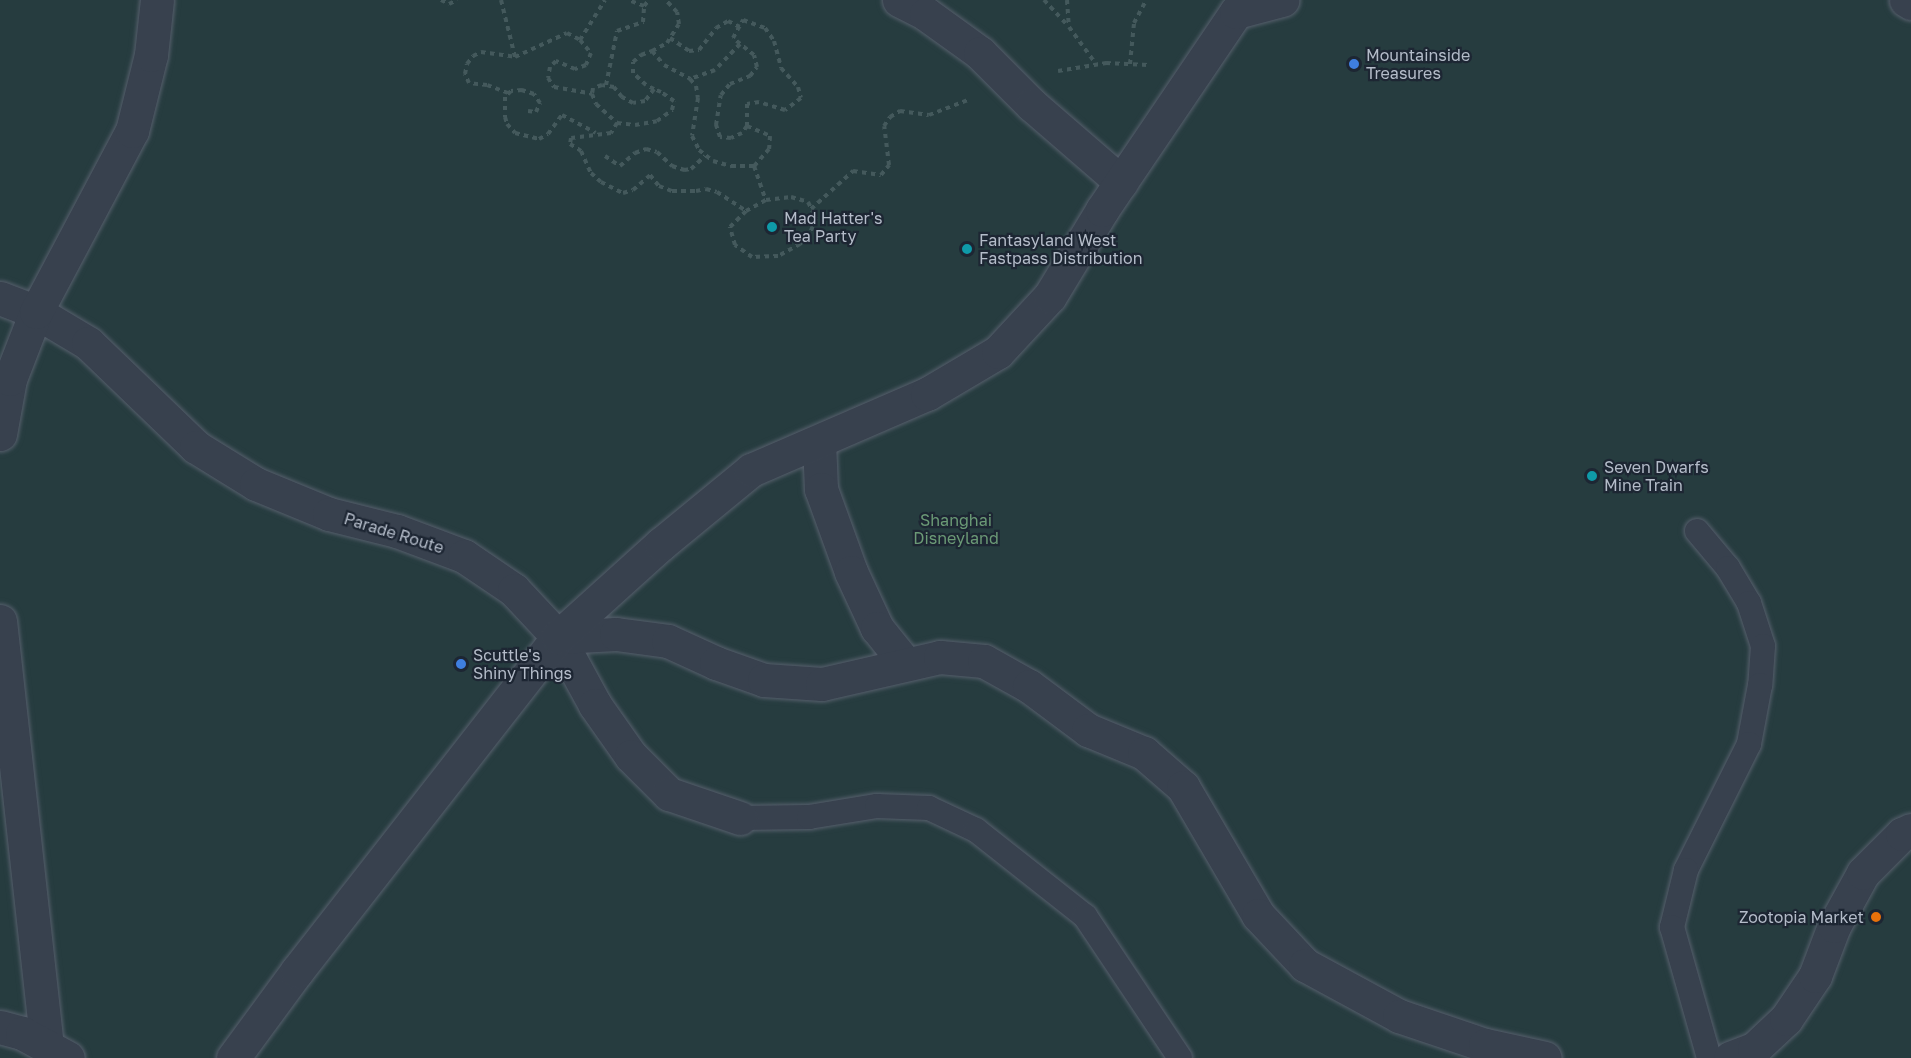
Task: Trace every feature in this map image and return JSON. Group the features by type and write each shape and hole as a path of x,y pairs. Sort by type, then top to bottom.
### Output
{"street":[{"path":"0,434 10,379 36,312 132,131 150,55 157,0"},
{"path":"899,0 926,14 980,53 1032,105 1121,182"},
{"path":"233,1058 297,971 558,637 661,544 751,470 927,394 998,352 1050,296 1121,182 1236,12 1282,0"},
{"path":"1906,0 1911,3"},
{"name":"Parade Route","path":"0,298 36,312 88,343 196,447 256,484 328,514 398,531 464,556 514,590 558,637 595,705 631,756 669,794 740,818"},
{"path":"819,442 821,489 851,572 877,628 906,664"},
{"path":"0,621 57,1052"},
{"path":"558,637 616,634 668,641 716,663 764,680 822,684 940,657 984,661 1029,686 1088,730 1144,753 1183,787 1258,915 1305,965 1399,1016 1485,1046 1545,1058"},
{"path":"1730,1058 1754,1049 1786,1019 1815,976 1834,926 1863,873 1902,834 1911,830"},
{"path":"0,1027 22,1033 57,1052"}],"lane":[{"path":"1697,531 1728,568 1749,603 1763,646 1760,685 1749,744 1686,870 1671,927 1709,1058"},
{"path":"740,818 809,816 877,806 929,808 976,830 1085,916 1180,1058"}],"path":[{"path":"441,0 449,4 457,0"},
{"path":"501,0 515,57"},
{"path":"580,40 605,0"},
{"path":"628,0 644,6"},
{"path":"606,85 617,31 643,22 644,6 649,0"},
{"path":"654,89 645,101 633,103 622,98 614,87 606,85 593,88 592,94 596,104 617,123 635,125 657,121 672,110 674,101 654,89 646,85 633,73 633,62 641,55 667,43 679,24 677,12 666,0"},
{"path":"1044,0 1069,27 1096,64"},
{"path":"1067,0 1069,27"},
{"path":"1130,64 1134,22 1146,0"},
{"path":"743,20 765,28 774,41 781,68 798,87 801,98 785,110 759,102 747,104 747,126 742,133 731,138 720,137 716,125 721,95 730,84 750,76 757,67 754,55 733,39 740,27 743,20"},
{"path":"670,38 689,51 699,50 716,28 728,21 740,27"},
{"path":"528,111 536,112 540,103 534,94 522,90 508,93 487,85 469,83 465,74 473,56 481,52 515,57 567,33 580,40 591,53 586,65 576,69 556,61 550,66 548,78 554,87 592,94"},
{"path":"690,79 715,70 740,44"},
{"path":"652,51 664,64 690,79 696,86 698,98 692,136 699,150 713,161 731,166 754,166"},
{"path":"508,93 505,97 505,117 507,124 515,133 539,139 548,134 562,116 596,134"},
{"path":"617,123 611,133 571,138 570,144 581,151 591,173 614,190 623,193 633,189 650,175 659,186 672,190 706,189 717,192 746,211"},
{"path":"747,126 770,136 769,148 754,166"},
{"path":"605,156 620,166 635,153 646,149 657,152 672,166 684,170 691,169 705,156"},
{"path":"754,166 766,200"},
{"path":"791,198 808,202 816,218 809,235 800,244 778,256 752,257 735,245 730,226 746,211 766,200 791,198"}],"green space":[{"name":"Shanghai Disneyland","path":"0,0 1911,0 1911,1058 0,1058"}],"place":[{"name":"Mountainside Treasures","path":"1354,64"},
{"name":"Mad Hatter's Tea Party","path":"772,227"},
{"name":"Fantasyland West Fastpass Distribution","path":"967,249"},
{"name":"Seven Dwarfs Mine Train","path":"1592,476"},
{"name":"Scuttle's Shiny Things","path":"461,664"},
{"name":"Zootopia Market","path":"1876,917"}]}
